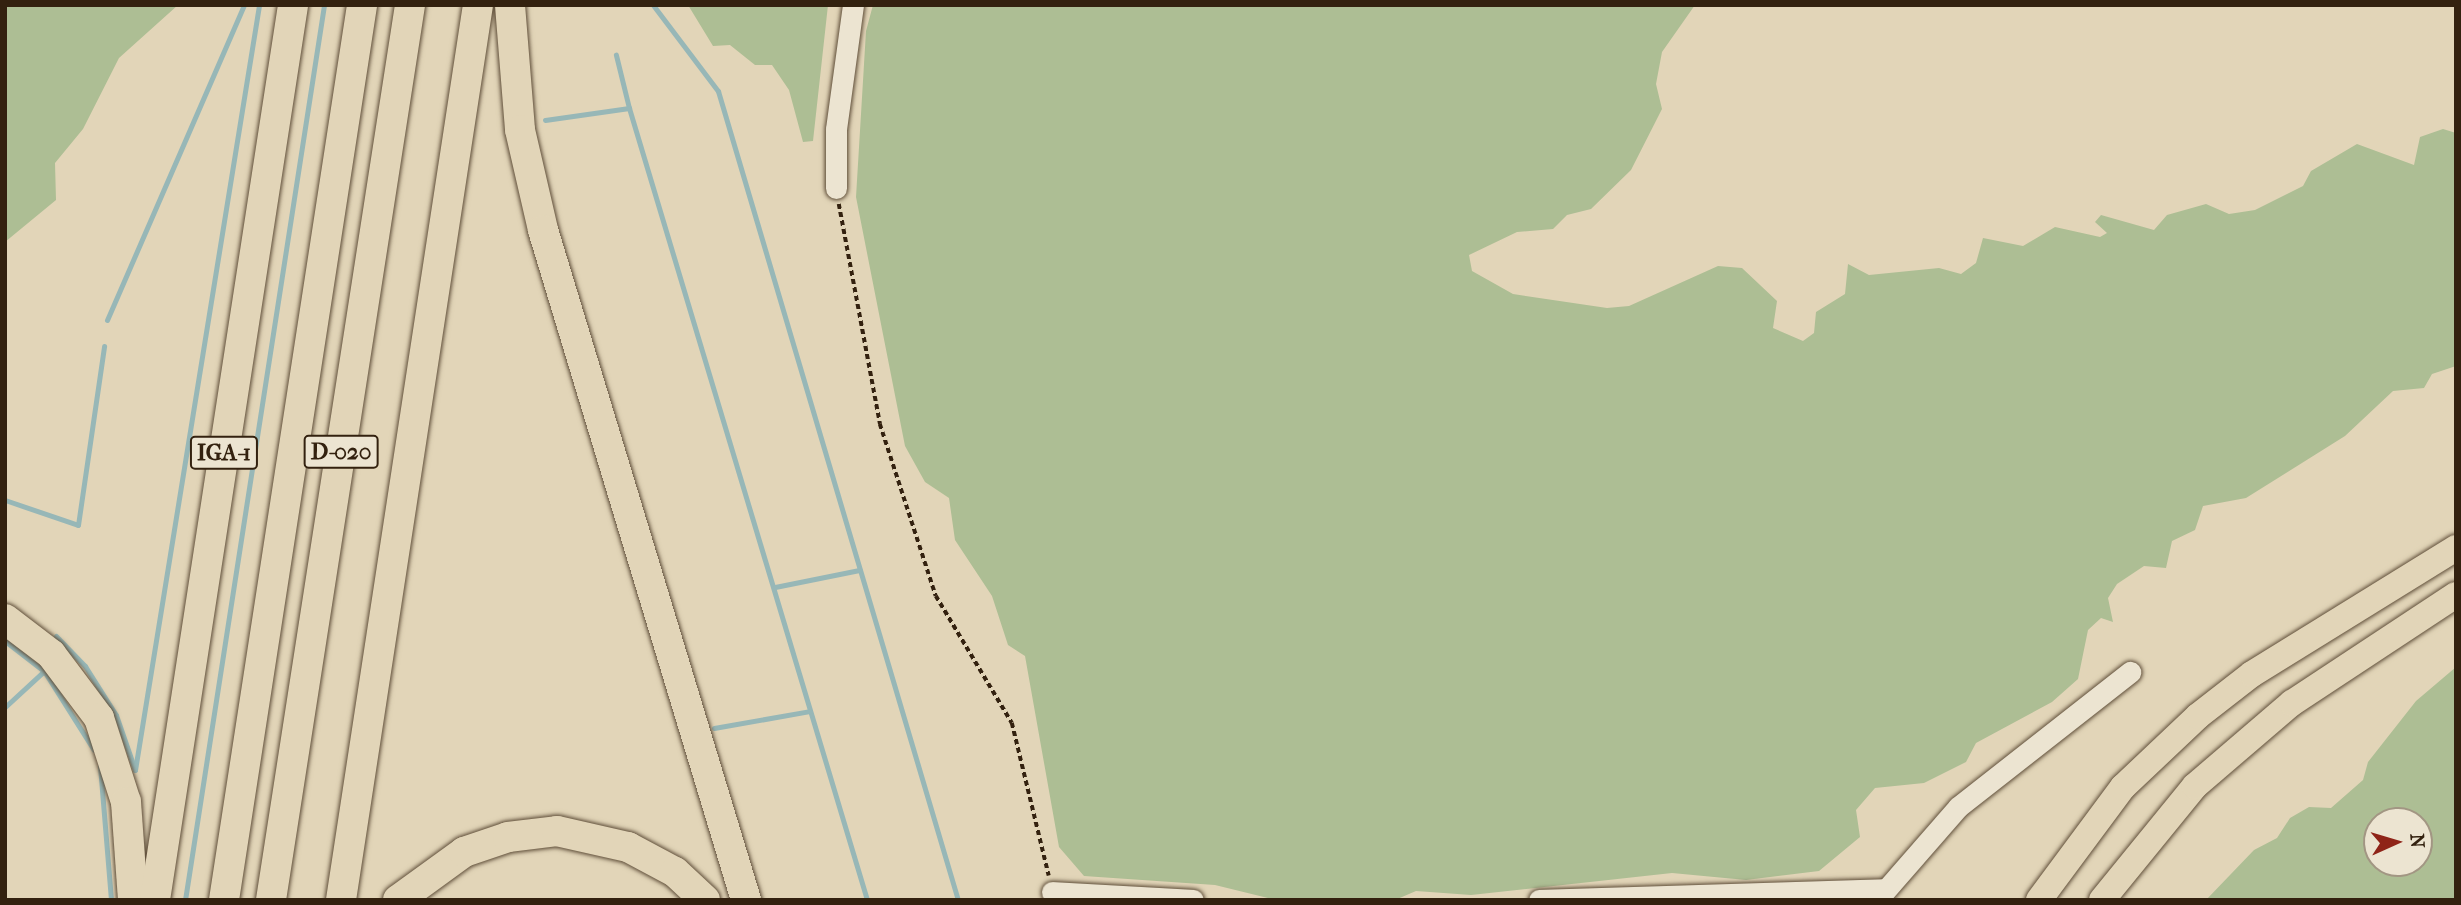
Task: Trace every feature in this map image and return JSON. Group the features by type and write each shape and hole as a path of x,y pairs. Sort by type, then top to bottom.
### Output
{"highway":[{"name":"IGA-1","path":"155,900 293,5"},
{"name":"D-020","path":"224,900 362,5"},
{"name":"D-020","path":"271,900 410,5"},
{"path":"341,900 478,5"},
{"path":"510,5 520,130 543,230 746,900"},
{"path":"5,619 51,654 99,718 126,802 133,900"},
{"path":"398,900 464,852 508,837 557,831 637,851 705,900"}],"main road":[{"path":"2039,900 2123,787 2198,716 2252,674 2456,548"},
{"path":"2102,900 2195,786 2292,703 2456,595"}],"street":[{"path":"836,188 836,129 853,5"},
{"path":"1539,900 1879,894 1958,807 2130,672"},
{"path":"1052,891 1193,900"}],"path":[{"path":"836,188 880,424 936,596 1012,723 1052,891"}],"green space":[{"path":"5,5 178,5 119,58 83,129 55,163 56,200 5,242"},
{"path":"688,5 828,5 813,141 803,142 789,90 772,65 755,65 730,45 713,46"},
{"path":"873,5 1695,5 1662,52 1656,84 1662,109 1631,170 1591,209 1567,215 1553,229 1517,232 1469,255 1472,271 1513,294 1607,308 1629,306 1718,266 1742,268 1777,301 1773,328 1803,341 1814,333 1816,312 1845,294 1848,264 1869,275 1939,268 1961,274 1976,263 1983,238 2023,246 2055,227 2100,237 2107,233 2095,222 2101,215 2154,230 2167,215 2206,204 2229,214 2255,210 2303,186 2311,171 2357,144 2414,165 2420,137 2443,129 2456,133 2456,366 2432,374 2424,388 2393,391 2345,436 2246,498 2203,506 2195,530 2172,541 2166,568 2144,566 2117,584 2108,598 2113,622 2101,618 2088,630 2078,679 2052,702 1976,743 1966,762 1924,783 1875,788 1856,810 1860,837 1819,871 1746,880 1672,873 1471,895 1416,891 1395,900 1276,900 1215,885 1084,876 1059,847 1025,656 1008,645 992,596 955,540 949,498 925,482 905,446 856,197 866,31"},
{"path":"2456,667 2456,900 2206,900 2254,850 2277,838 2290,818 2309,807 2331,808 2363,780 2368,762 2416,701"}],"waterway":[{"path":"107,320 244,5"},
{"path":"135,770 259,5"},
{"path":"185,900 324,5"},
{"path":"653,5 718,91 958,900"},
{"path":"545,120 629,108 616,55"},
{"path":"629,108 867,900"},
{"path":"5,500 78,525 104,346"},
{"path":"775,587 859,570"},
{"path":"56,636 85,666 116,715 135,770"},
{"path":"5,641 44,671 94,750"},
{"path":"5,707 44,671"},
{"path":"714,728 810,711"},
{"path":"100,766 111,900"}]}
